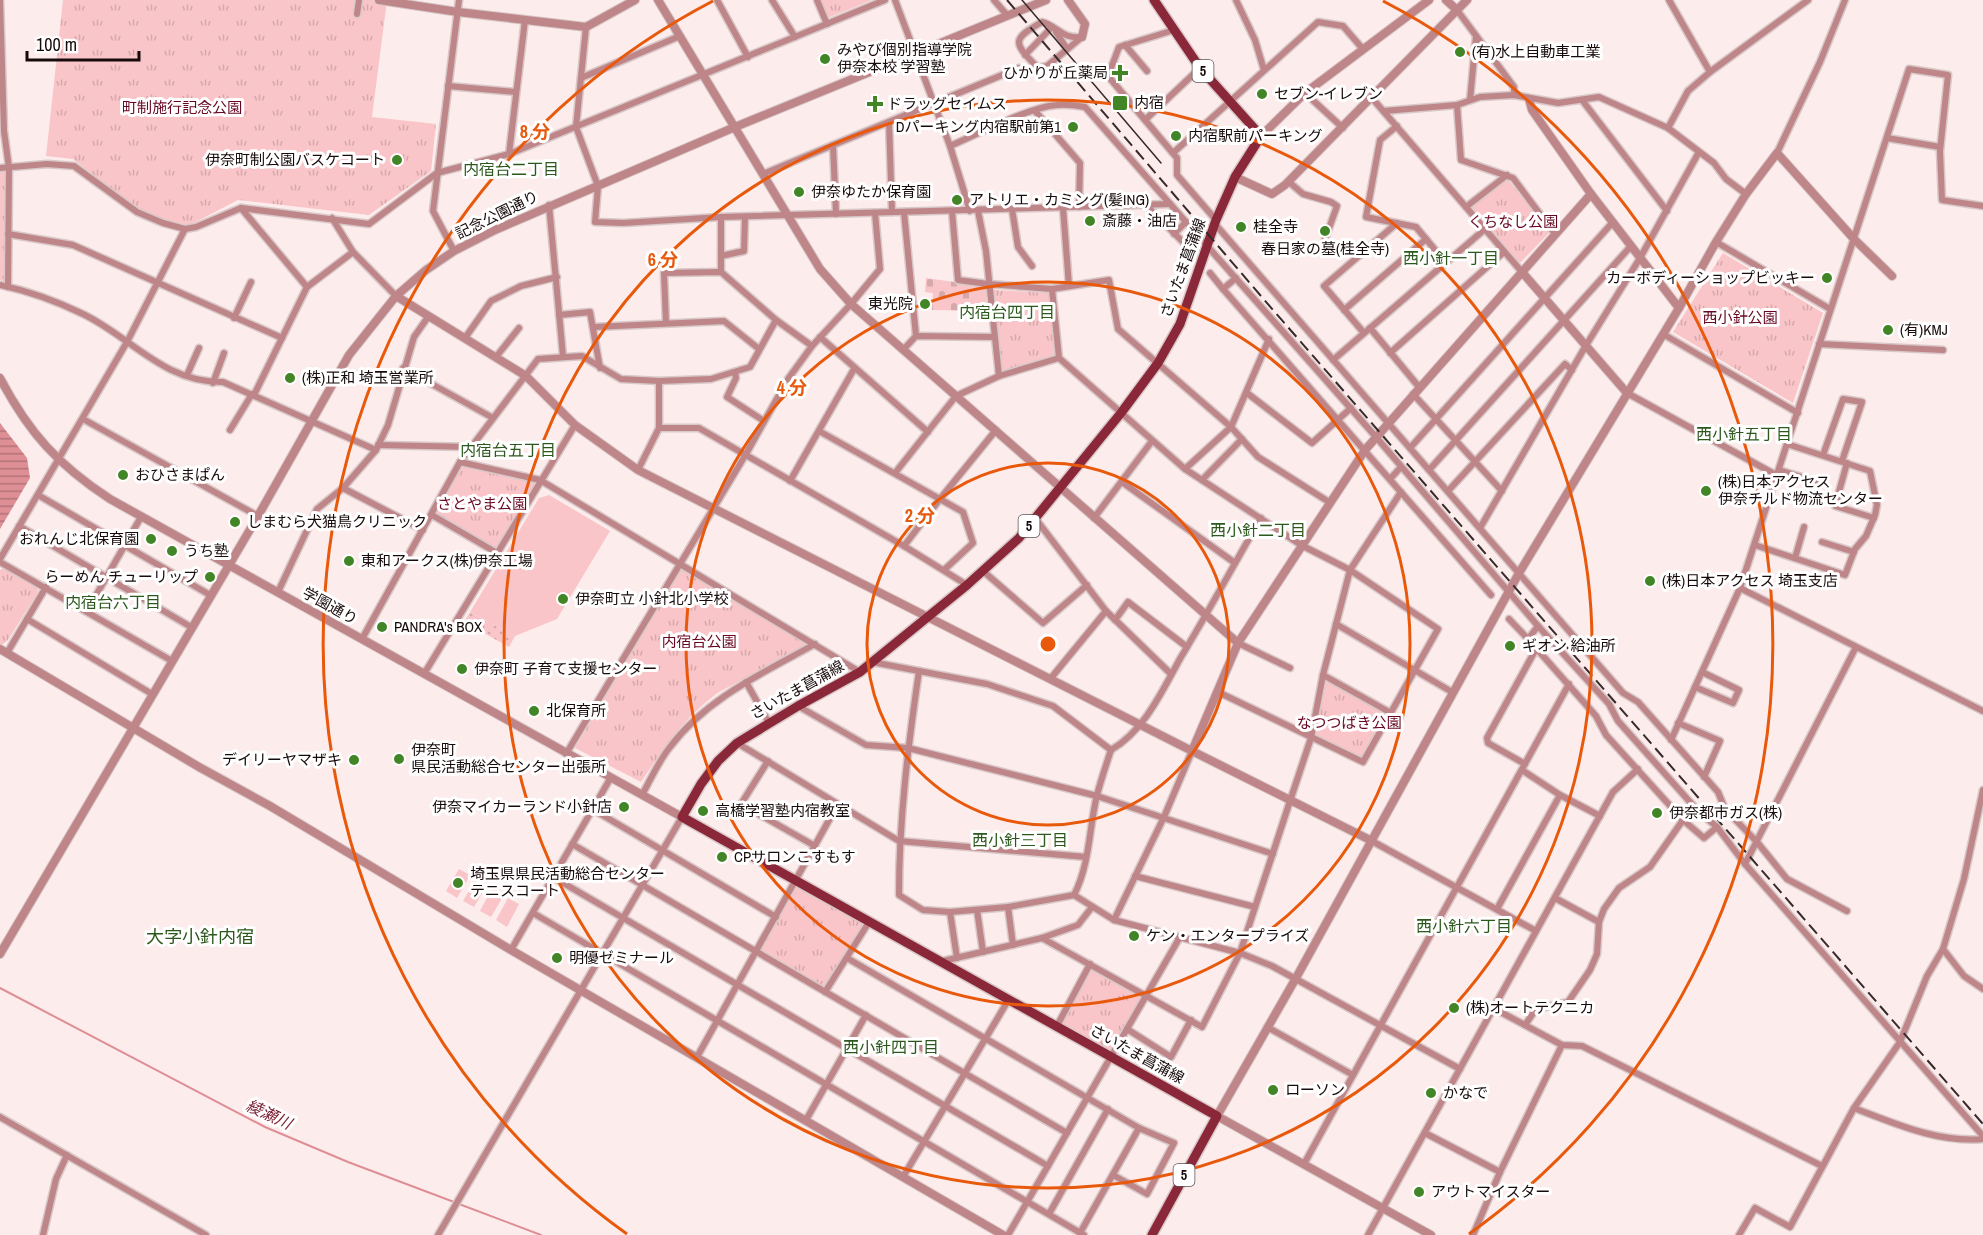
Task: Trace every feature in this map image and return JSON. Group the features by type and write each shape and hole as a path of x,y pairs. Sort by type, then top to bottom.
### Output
{"main road":[{"name":"5","path":"1154,0 1200,68 1261,136"},
{"name":"さいたま菖蒲線","path":"1216,1116 943,961 682,817 706,776 737,743 860,672 1006,551 1035,518 1121,413 1158,363 1180,324 1216,222 1235,177 1261,136"},
{"name":"5","path":"1152,1235 1216,1116"}],"street":[{"path":"0,0 4,130 9,168 8,286"},
{"path":"357,14 359,0"},
{"path":"379,0 525,21 586,27 635,0"},
{"path":"454,251 433,211 459,0"},
{"path":"658,0 820,269 851,304 1238,643 1290,668"},
{"path":"717,0 748,57"},
{"path":"772,0 795,37"},
{"path":"817,0 827,24"},
{"path":"0,168 48,164 74,166 137,212 185,229 241,207 369,224 437,173 510,154 885,0"},
{"path":"895,0 950,146 970,211"},
{"path":"994,0 1007,15"},
{"name":"記念公園通り","path":"0,954 258,516 349,355 396,296 426,270 454,251 495,230 735,127 1007,15 1029,3 1046,0"},
{"path":"1068,0 1085,24 1082,37 1047,66 1038,68 1021,50 1019,40 1022,34 1042,22 1070,38 1082,37"},
{"path":"1236,0 1255,40 1264,70"},
{"path":"1261,136 1305,93 1362,48 1429,0"},
{"path":"1446,0 1457,10 1514,87 1514,95"},
{"path":"1235,177 1272,194 1289,182 1467,0"},
{"path":"1679,0 1670,2 1710,72"},
{"path":"1668,128 1688,91 1710,72 1808,0"},
{"path":"1431,1235 1216,1116 1296,978 1519,573 1679,308 1716,242 1746,194 1777,153 1820,62 1845,0"},
{"path":"510,154 525,21"},
{"path":"1173,153 1318,22 1343,26 1362,48"},
{"path":"586,27 576,127 598,186 595,222 623,223 786,215 1170,204"},
{"path":"1053,28 1067,49"},
{"path":"1025,55 1053,28"},
{"path":"1174,30 1119,47 1108,76 1177,158 1177,175 1333,360 1623,693 1638,702 1718,792 1725,809 1757,842 1787,879 1847,911"},
{"path":"581,78 680,36"},
{"path":"1470,100 1476,36"},
{"path":"1125,45 1147,71"},
{"path":"763,174 1019,68"},
{"path":"1145,120 1200,68"},
{"path":"1671,740 1740,588 1909,69 1947,75 1940,147 1942,200 1983,206"},
{"path":"448,86 516,92"},
{"path":"1305,93 1343,128"},
{"path":"1384,111 1457,105 1480,97 1514,95 1558,103 1599,97 1668,128 1714,163 1726,178 1746,194"},
{"path":"1372,98 1627,393 1779,473 1815,481"},
{"path":"1529,99 1532,110 1591,194 1679,308"},
{"path":"1582,100 1667,211"},
{"path":"950,146 1054,105 1070,104 1085,107 1351,408 1508,593 1609,705 1618,721 1698,811 1717,827 1745,864 1983,1137 1971,1140 1943,1138 1911,1130 1854,1108"},
{"path":"1457,105 1461,160 1513,178 1555,234"},
{"path":"1035,111 1080,163 1079,207"},
{"path":"889,122 892,212"},
{"path":"1397,126 1380,140 1366,217 1416,228 1446,263"},
{"path":"1887,138 1940,147"},
{"path":"833,145 836,214"},
{"path":"1480,528 1585,347 1640,258 1699,152"},
{"path":"1777,153 1854,239 1892,276"},
{"path":"1466,207 1507,175"},
{"path":"1289,182 1303,194 1337,206 1324,242 1360,255"},
{"path":"1114,920 1164,818 1238,643 1329,502 1376,437 1591,194"},
{"path":"1145,204 1193,252"},
{"path":"549,206 563,356"},
{"path":"241,207 307,287"},
{"path":"1063,207 1069,286"},
{"path":"1012,209 1018,247 1032,266"},
{"path":"952,211 958,280 1052,289 1109,280 1118,329 1231,427 1257,457 1329,502"},
{"path":"978,211 986,251 999,376"},
{"path":"904,212 916,336"},
{"path":"566,754 746,454 788,379 812,346 880,269 875,213"},
{"path":"721,256 744,251 745,217"},
{"path":"332,218 353,252 396,296 526,376 575,425 638,470 1370,840 1536,931"},
{"path":"721,218 721,272"},
{"path":"1174,234 1186,222"},
{"path":"1410,448 1612,222"},
{"path":"1364,333 1324,286 1397,223"},
{"path":"171,661 0,560 127,342 185,229"},
{"path":"1333,360 1485,230"},
{"path":"8,234 73,245 282,338"},
{"path":"1344,310 1426,239"},
{"path":"1716,242 1830,309"},
{"path":"1429,470 1631,246"},
{"path":"230,430 253,394 307,287 353,252"},
{"path":"1390,353 1504,252"},
{"path":"666,323 664,273 721,272 776,320 812,346"},
{"path":"1210,273 1491,595"},
{"path":"465,338 491,301 521,285 556,277"},
{"path":"1223,289 1236,278"},
{"path":"234,318 252,282"},
{"path":"0,285 84,314 156,363 179,374 222,382 312,422 377,447 472,447"},
{"path":"1052,289 1059,358 1152,441 1185,469 1301,545 1350,570 1438,629 1364,762 1218,693"},
{"path":"559,315 590,312 600,368"},
{"path":"278,592 317,509 343,488 377,447 388,425 414,337 428,317"},
{"path":"362,639 460,462 538,359 582,356 621,379 659,381 711,379 750,367 776,320"},
{"path":"594,327 724,321 759,349"},
{"path":"496,357 519,328"},
{"path":"1370,328 1419,387"},
{"path":"1663,334 1798,413"},
{"path":"903,350 916,336 994,336"},
{"path":"820,337 928,432"},
{"path":"1185,469 1231,427 1269,339"},
{"path":"1819,344 1944,350"},
{"path":"187,375 199,348"},
{"path":"213,382 224,353"},
{"path":"895,473 956,396 999,376 1059,358"},
{"path":"1448,491 1565,364 1572,370"},
{"path":"404,368 493,418"},
{"path":"790,481 854,369"},
{"path":"735,372 736,378 727,397 764,421"},
{"name":"学園通り","path":"0,378 24,419 58,461 92,487 141,517 682,817"},
{"path":"638,470 659,428 659,381"},
{"path":"1247,393 1312,443 1351,408"},
{"path":"1413,394 1502,491"},
{"path":"1823,455 1843,399 1862,402 1835,506 1874,518"},
{"path":"83,419 258,516"},
{"path":"424,674 575,425"},
{"path":"659,428 699,428 904,546 967,585"},
{"path":"904,546 996,430"},
{"path":"819,431 963,512 973,543 944,570"},
{"path":"1202,480 1242,439"},
{"path":"1094,518 1152,441"},
{"path":"1755,545 1845,575 1854,552 1866,536 1874,518 1877,505 1870,471 1787,444"},
{"path":"460,462 540,480 860,672"},
{"path":"1390,479 1401,467"},
{"path":"1122,482 1235,563"},
{"path":"343,488 423,530"},
{"path":"1042,938 1202,1027 1240,953 1311,738 1323,675 1350,570 1401,492"},
{"path":"38,495 210,595"},
{"path":"432,515 497,553"},
{"path":"87,610 141,517"},
{"path":"1035,518 1106,611 1171,674"},
{"path":"1074,895 1079,885 1097,796 1111,750 1125,742 1141,725 1261,518"},
{"path":"19,526 191,627"},
{"path":"1795,558 1804,527"},
{"path":"1822,542 1854,552"},
{"path":"983,571 1043,623 1087,585"},
{"path":"46,587 27,619 3,651 199,767 270,806 511,950 1003,1235"},
{"path":"1740,588 1983,711"},
{"path":"1115,620 1128,602 1188,647"},
{"path":"1051,678 1106,611"},
{"path":"27,619 152,694"},
{"path":"1509,619 1569,684 1596,716 1606,735 1683,820 1704,838 1717,827"},
{"path":"1336,624 1452,692"},
{"path":"1528,639 1538,626"},
{"path":"642,795 660,761 688,727 721,697 815,644"},
{"path":"1745,864 1856,647"},
{"path":"1536,649 1487,738 1488,743 1560,795 1600,816"},
{"path":"872,662 987,684 1053,705 1111,750"},
{"path":"919,671 908,748 899,841 899,895 923,910 950,912 1008,907 1074,895 1114,920 1240,953 1296,978 1460,1069"},
{"path":"1695,687 1733,704 1739,690 1702,672"},
{"path":"1323,675 1391,713"},
{"path":"746,682 769,723"},
{"path":"1304,1164 1569,684"},
{"path":"798,706 866,745 908,748 1097,796 1273,854"},
{"path":"1678,723 1720,741 1704,777"},
{"path":"737,743 899,841 1086,857"},
{"path":"768,761 741,804 815,846"},
{"path":"1368,1235 1613,792 1638,769"},
{"path":"511,950 610,778"},
{"path":"1739,1235 1755,1208 1790,1227 1854,1108 1900,1042 1927,976 1943,949 1964,879 1983,790"},
{"path":"1497,909 1560,795"},
{"path":"697,1057 838,804"},
{"path":"592,809 776,917"},
{"path":"438,1235 682,817"},
{"path":"1525,1025 1536,1009 1568,1002 1590,970 1597,954 1599,922 1604,909 1619,888 1650,867 1683,820"},
{"path":"572,844 1067,1133"},
{"path":"1135,876 1255,907"},
{"path":"553,878 1048,1166"},
{"path":"1555,898 1599,922"},
{"path":"1008,907 1013,945"},
{"path":"943,961 1042,938 1078,926 1092,908"},
{"path":"977,910 983,952"},
{"path":"950,912 957,958"},
{"path":"533,913 1082,1234 1139,1128"},
{"path":"825,992 869,922"},
{"path":"1008,1235 1180,937"},
{"path":"1943,949 1964,976 1983,989"},
{"path":"847,958 1139,1128 1174,1143 1147,1194 1113,1174"},
{"path":"1057,1026 1090,964"},
{"path":"903,1177 1009,999"},
{"path":"1493,1008 1562,1045 1582,1046 1822,1166"},
{"path":"806,1120 866,1016"},
{"path":"1127,1029 1171,1057 1191,1020"},
{"path":"1267,1027 1353,1075"},
{"path":"1473,1235 1500,1172 1562,1045"},
{"path":"1049,1215 1108,1109"},
{"path":"0,1117 206,1235"},
{"path":"1425,1133 1500,1172"},
{"path":"43,1235 56,1179 67,1155"}],"green space":[{"name":"町制施行記念公園","path":"63,0 387,0 372,117 436,124 431,171 369,215 238,200 192,224 182,224 164,220 135,207 73,159 46,156"},
{"path":"821,0 872,0 827,17"},
{"path":"0,171 5,171 4,281 0,280"},
{"name":"くちなし公園","path":"1509,181 1548,230 1548,234 1521,262 1518,262 1472,208 1472,205"},
{"name":"西小針公園","path":"1723,253 1823,313 1793,403 1673,332"},
{"path":"926,278 983,286 986,289 987,311 932,310 933,293 925,292"},
{"path":"993,290 1051,293 1055,355 1001,373"},
{"name":"さとやま公園","path":"460,462 540,480 497,553 432,515"},
{"path":"549,495 610,531 557,619 515,636 470,612 539,498"},
{"path":"4,568 37,587 38,592 8,640 2,645 0,644 0,570"},
{"name":"内宿台公園","path":"680,569 807,642 806,646 719,692 706,702 676,734 641,782 575,748"},
{"path":"470,612 515,636 509,647 464,622"},
{"name":"なつつばき公園","path":"1329,681 1385,712 1386,717 1364,757 1359,758 1316,737 1326,683"},
{"name":"埼玉県県民活動総合センター テニスコート","path":"459,869 470,875 457,898 446,891"},
{"name":"埼玉県県民活動総合センター テニスコート","path":"476,879 487,885 474,907 463,901"},
{"path":"796,880 869,922 825,992 756,952"},
{"name":"埼玉県県民活動総合センター テニスコート","path":"492,888 504,895 491,917 480,911"},
{"name":"埼玉県県民活動総合センター テニスコート","path":"508,898 519,904 507,927 496,920"},
{"path":"1090,964 1147,995 1111,1056 1057,1026"}],"shaded area":[{"path":"0,423 27,458 30,478 0,529"}],"waterway":[{"name":"綾瀬川","path":"0,988 265,1127 348,1162 454,1202"},
{"name":"綾瀬川","path":"459,1204 541,1235"}],"tram line":[{"path":"1022,0 1161,163"}],"railway":[{"path":"1007,0 1273,310 1983,1124"}],"place":[{"name":"(有)水上自動車工業","path":"1460,52"},
{"name":"みやび個別指導学院 伊奈本校 学習塾","path":"825,59"},
{"name":"ひかりが丘薬局","path":"1120,73"},
{"name":"セブン-イレブン","path":"1262,94"},
{"name":"内宿","path":"1120,103"},
{"name":"ドラッグセイムス","path":"875,104"},
{"name":"Dパーキング内宿駅前第1","path":"1073,127"},
{"name":"内宿駅前パーキング","path":"1176,136"},
{"name":"伊奈町制公園バスケコート","path":"397,160"},
{"name":"伊奈ゆたか保育園","path":"799,192"},
{"name":"アトリエ・カミング(髪ING)","path":"957,200"},
{"name":"斎藤・油店","path":"1090,221"},
{"name":"桂全寺","path":"1241,227"},
{"name":"春日家の墓(桂全寺)","path":"1325,231"},
{"name":"カーボディーショップビッキー","path":"1827,278"},
{"name":"東光院","path":"925,304"},
{"name":"(有)KMJ","path":"1888,330"},
{"name":"(株)正和 埼玉営業所","path":"290,378"},
{"name":"おひさまぱん","path":"123,475"},
{"name":"(株)日本アクセス 伊奈チルド物流センター","path":"1706,491"},
{"name":"しまむら犬猫鳥クリニック","path":"235,522"},
{"name":"おれんじ北保育園","path":"151,539"},
{"name":"うち塾","path":"172,551"},
{"name":"東和アークス(株)伊奈工場","path":"349,561"},
{"name":"らーめん チューリップ","path":"210,577"},
{"name":"(株)日本アクセス 埼玉支店","path":"1650,581"},
{"name":"伊奈町立 小針北小学校","path":"563,599"},
{"name":"PANDRA's BOX","path":"382,627"},
{"name":"ギオン 給油所","path":"1510,646"},
{"name":"伊奈町 子育て支援センター","path":"462,669"},
{"name":"北保育所","path":"534,711"},
{"name":"伊奈町 県民活動総合センター出張所","path":"399,759"},
{"name":"デイリーヤマザキ","path":"354,760"},
{"name":"伊奈マイカーランド小針店","path":"624,807"},
{"name":"高橋学習塾内宿教室","path":"703,811"},
{"name":"伊奈都市ガス(株)","path":"1657,813"},
{"name":"CPサロンこすもす","path":"722,857"},
{"name":"埼玉県県民活動総合センター テニスコート","path":"458,883"},
{"name":"ケン・エンタープライズ","path":"1134,936"},
{"name":"明優ゼミナール","path":"557,958"},
{"name":"(株)オートテクニカ","path":"1454,1008"},
{"name":"ローソン","path":"1273,1090"},
{"name":"かなで","path":"1431,1093"},
{"name":"アウトマイスター","path":"1419,1192"}],"district":[{"name":"内宿台二丁目","path":"511,169"},
{"name":"西小針一丁目","path":"1451,258"},
{"name":"内宿台四丁目","path":"1007,312"},
{"name":"西小針五丁目","path":"1744,434"},
{"name":"内宿台五丁目","path":"508,450"},
{"name":"西小針二丁目","path":"1258,530"},
{"name":"内宿台六丁目","path":"113,602"},
{"name":"西小針三丁目","path":"1020,840"},
{"name":"西小針六丁目","path":"1464,926"},
{"name":"大字小針内宿","path":"200,937"},
{"name":"西小針四丁目","path":"891,1047"}]}
